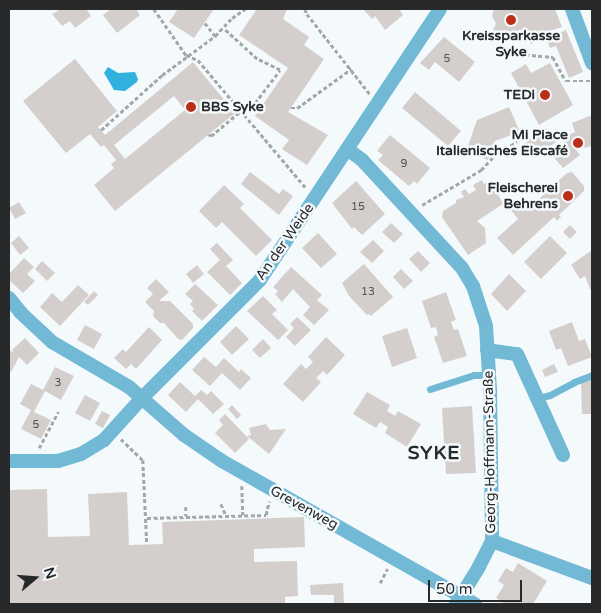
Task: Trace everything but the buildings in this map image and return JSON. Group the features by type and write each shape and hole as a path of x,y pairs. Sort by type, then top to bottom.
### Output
{"street":[{"name":"An der Weide","path":"9,461 58,461 82,454 104,440 142,398 260,280 440,9"},
{"path":"572,9 592,63"},
{"name":"Georg-Hoffmann-Straße","path":"347,149 362,160 462,268 473,286 486,326 489,375 492,541 479,567 458,600"},
{"name":"Grevenweg","path":"9,298 21,314 52,342 129,387 184,435 242,473 458,600 475,604"},
{"name":"Georg-Hoffmann-Straße","path":"487,350 517,354 563,455"},
{"path":"492,541 592,578"}],"lane":[{"path":"430,389 474,375 489,375"},
{"path":"538,398 550,395 592,375"}],"path":[{"path":"154,9 186,55 198,60 315,198"},
{"path":"100,130 186,55 215,36 245,9"},
{"path":"305,9 306,14 377,103"},
{"path":"204,24 215,36"},
{"path":"209,134 211,136 250,104 255,103 280,70 257,59 222,28"},
{"path":"519,54 552,57 566,81 592,81"},
{"path":"291,108 297,108 351,70"},
{"path":"422,206 481,170 494,156 526,136"},
{"path":"27,462 35,454 58,412"},
{"path":"112,431 144,460 147,545"},
{"path":"242,473 243,515"},
{"path":"221,504 226,515"},
{"path":"186,507 186,516"},
{"path":"146,518 266,515"}],"water":[{"path":"108,67 118,73 135,72 138,79 137,82 125,91 114,90 104,73"}],"place":[{"name":"Kreissparkasse Syke","path":"511,20"},
{"name":"TEDi","path":"545,95"},
{"name":"BBS Syke","path":"191,107"},
{"name":"Mi Piace Italienisches Eiscafé","path":"578,143"},
{"name":"Fleischerei Behrens","path":"568,196"}],"district":[{"name":"SYKE","path":"434,454"}]}
